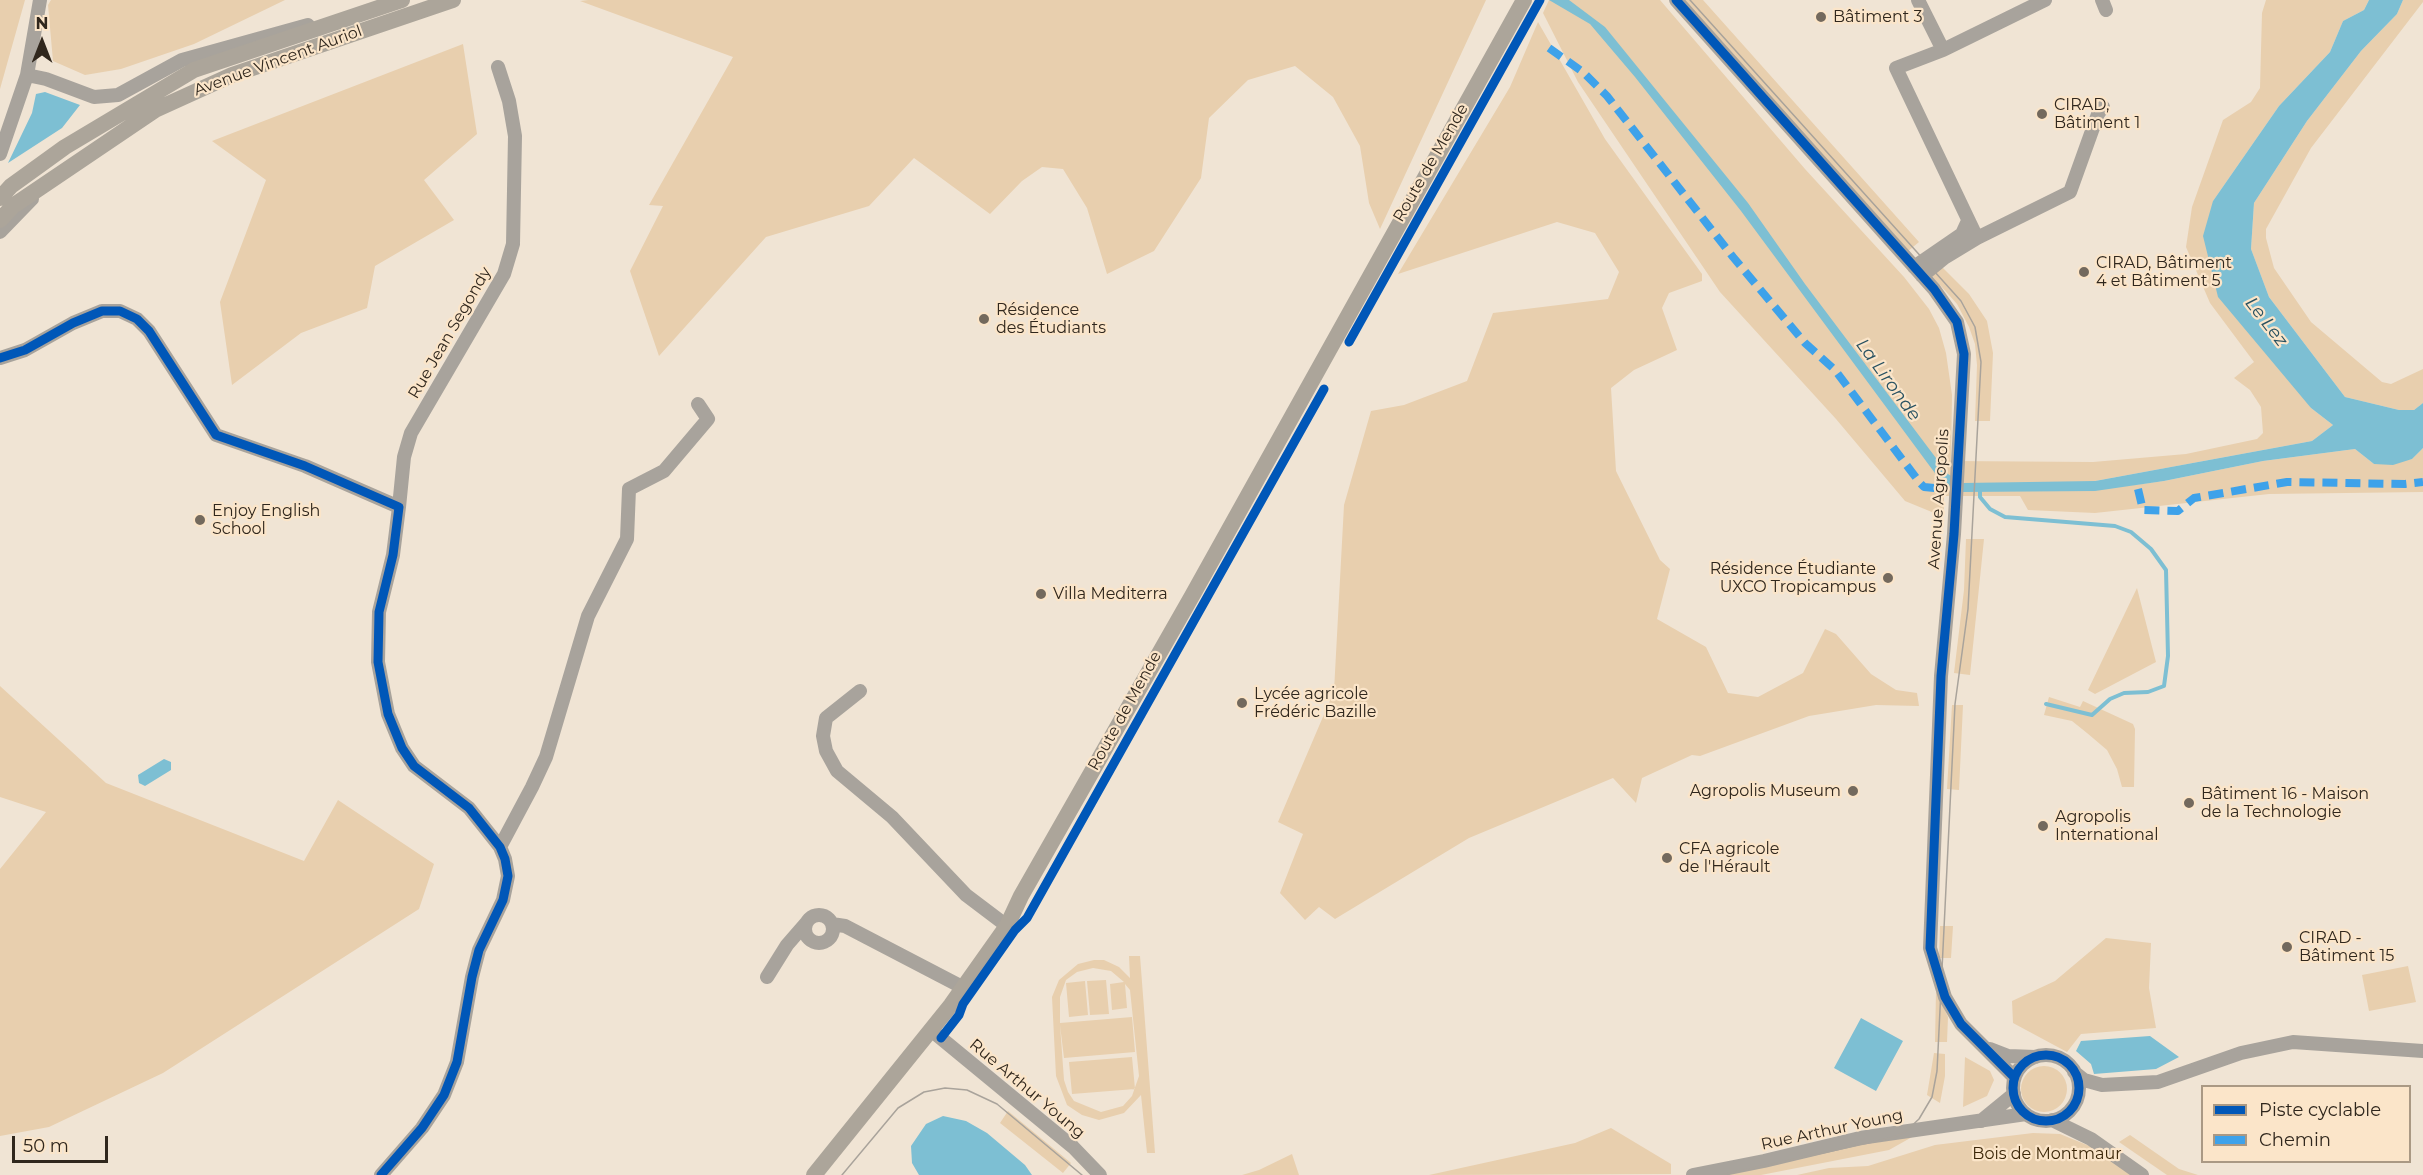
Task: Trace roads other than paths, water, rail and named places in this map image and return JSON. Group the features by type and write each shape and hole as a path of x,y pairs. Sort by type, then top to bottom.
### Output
{"main road":[{"name":"Avenue Vincent Auriol","path":"0,198 11,186 65,147 194,70 402,0"},
{"name":"Avenue Vincent Auriol","path":"0,220 13,206 154,110 232,75 453,0"},
{"name":"Route de Mende","path":"814,1175 964,988 1007,926 1021,896 1192,596 1486,64 1524,0"}],"street":[{"path":"0,153 27,75 40,0"},
{"name":"Avenue Agropolis","path":"1676,0 1918,271 1950,309 1962,339 1964,354 1954,534 1948,577 1941,690 1930,948 1945,997 1961,1024 2014,1077"},
{"path":"1918,0 1943,50"},
{"path":"1977,238 1896,68 1943,50 2044,0"},
{"name":"Avenue Vincent Auriol","path":"27,75 46,79 94,97 118,95 182,60 267,35 377,8"},
{"name":"Rue Jean Segondy","path":"498,68 509,101 515,136 513,244 504,274 411,434 404,457 393,555 379,612 378,662 388,714 402,748 414,766 469,808 500,847"},
{"path":"1918,271 1977,238 2070,192 2098,114 2103,107"},
{"name":"Avenue Vincent Auriol","path":"0,232 51,179"},
{"path":"1918,271 1962,234 1968,221"},
{"path":"0,358 26,350 73,323 102,311 120,311 136,319 149,331 216,435 305,466 399,507"},
{"path":"381,1175 433,1112 457,1062 471,977 479,950 506,890 507,867 500,847 546,756 588,616 627,539 629,489 664,471 708,419 698,404"},
{"path":"860,691 826,718 823,736 826,751 837,771 892,817 966,896 1007,926"},
{"path":"766,977 787,945 807,922 814,916 823,916 832,924 845,926 964,988"},
{"path":"807,922 807,935 818,943 830,937 832,924"},
{"name":"Rue Arthur Young","path":"931,1030 1073,1147 1100,1175"},
{"path":"2142,1175 2083,1134 2052,1120 2039,1119 2026,1114 2019,1108 2014,1094 2014,1077 2021,1066 2035,1057 2057,1057 2084,1080 2102,1085 2158,1082 2241,1053 2293,1042 2423,1051"},
{"name":"Avenue Agropolis","path":"1983,1047 2008,1056 2035,1057"},
{"path":"2052,1120 2069,1111 2077,1097 2079,1086 2074,1072"},
{"path":"2077,1097 2102,1085"},
{"path":"1979,1122 2014,1094"},
{"path":"2069,1111 2083,1134"},
{"name":"Rue Arthur Young","path":"1693,1175 1860,1138 2026,1114"}],"water":[{"name":"Le Lez","path":"1549,0 1569,0 1605,27 1748,203 1805,284 1948,474 1963,483 2095,481 2312,441 2333,425 2311,408 2218,297 2203,236 2213,201 2279,106 2330,52 2343,21 2364,10 2369,0 2403,0 2397,14 2361,51 2307,121 2254,203 2251,249 2269,297 2345,397 2399,410 2414,410 2423,403 2423,448 2412,459 2393,465 2374,464 2355,449 2263,461 2164,481 2095,491 1963,492 1943,484 1741,211 1635,77 1590,24"},
{"path":"45,92 80,105 62,128 8,163 32,113 36,94"},
{"path":"164,759 171,762 171,770 145,786 139,783 138,775"},
{"path":"1861,1018 1903,1041 1876,1091 1834,1068"},
{"path":"2150,1036 2179,1057 2156,1069 2094,1074 2091,1064 2076,1051 2081,1041"},
{"path":"943,1116 966,1121 987,1133 1025,1165 1032,1175 919,1175 912,1163 911,1146 926,1124"}],"waterway":[{"path":"1980,489 1980,497 1990,509 2005,517 2115,526 2131,532 2151,549 2166,570 2168,656 2164,686 2148,692 2124,693 2110,699 2092,715 2046,704"}],"tram line":[{"path":"1690,0 1961,301 1975,327 1981,362 1968,609 1955,704 1937,1071 1932,1097 1919,1119 1905,1132 1891,1138 1722,1175"},
{"path":"842,1175 898,1108 924,1092 945,1088 967,1090 997,1104 1082,1175"}],"place":[{"name":"Bâtiment 3","path":"1821,17"},
{"name":"CIRAD, Bâtiment 1","path":"2042,114"},
{"name":"CIRAD, Bâtiment 4 et Bâtiment 5","path":"2084,272"},
{"name":"Résidence des Étudiants","path":"984,319"},
{"name":"Enjoy English School","path":"200,520"},
{"name":"Résidence Étudiante UXCO Tropicampus","path":"1888,578"},
{"name":"Villa Mediterra","path":"1041,594"},
{"name":"Lycée agricole Frédéric Bazille","path":"1242,703"},
{"name":"Agropolis Museum","path":"1853,791"},
{"name":"Bâtiment 16 - Maison de la Technologie","path":"2189,803"},
{"name":"Agropolis International","path":"2043,826"},
{"name":"CFA agricole de l'Hérault","path":"1667,858"},
{"name":"CIRAD - Bâtiment 15","path":"2287,947"}],"water label":[{"name":"La Lironde","path":"1888,380"}],"park label":[{"name":"Bois de Montmaur","path":"2047,1154"}]}
